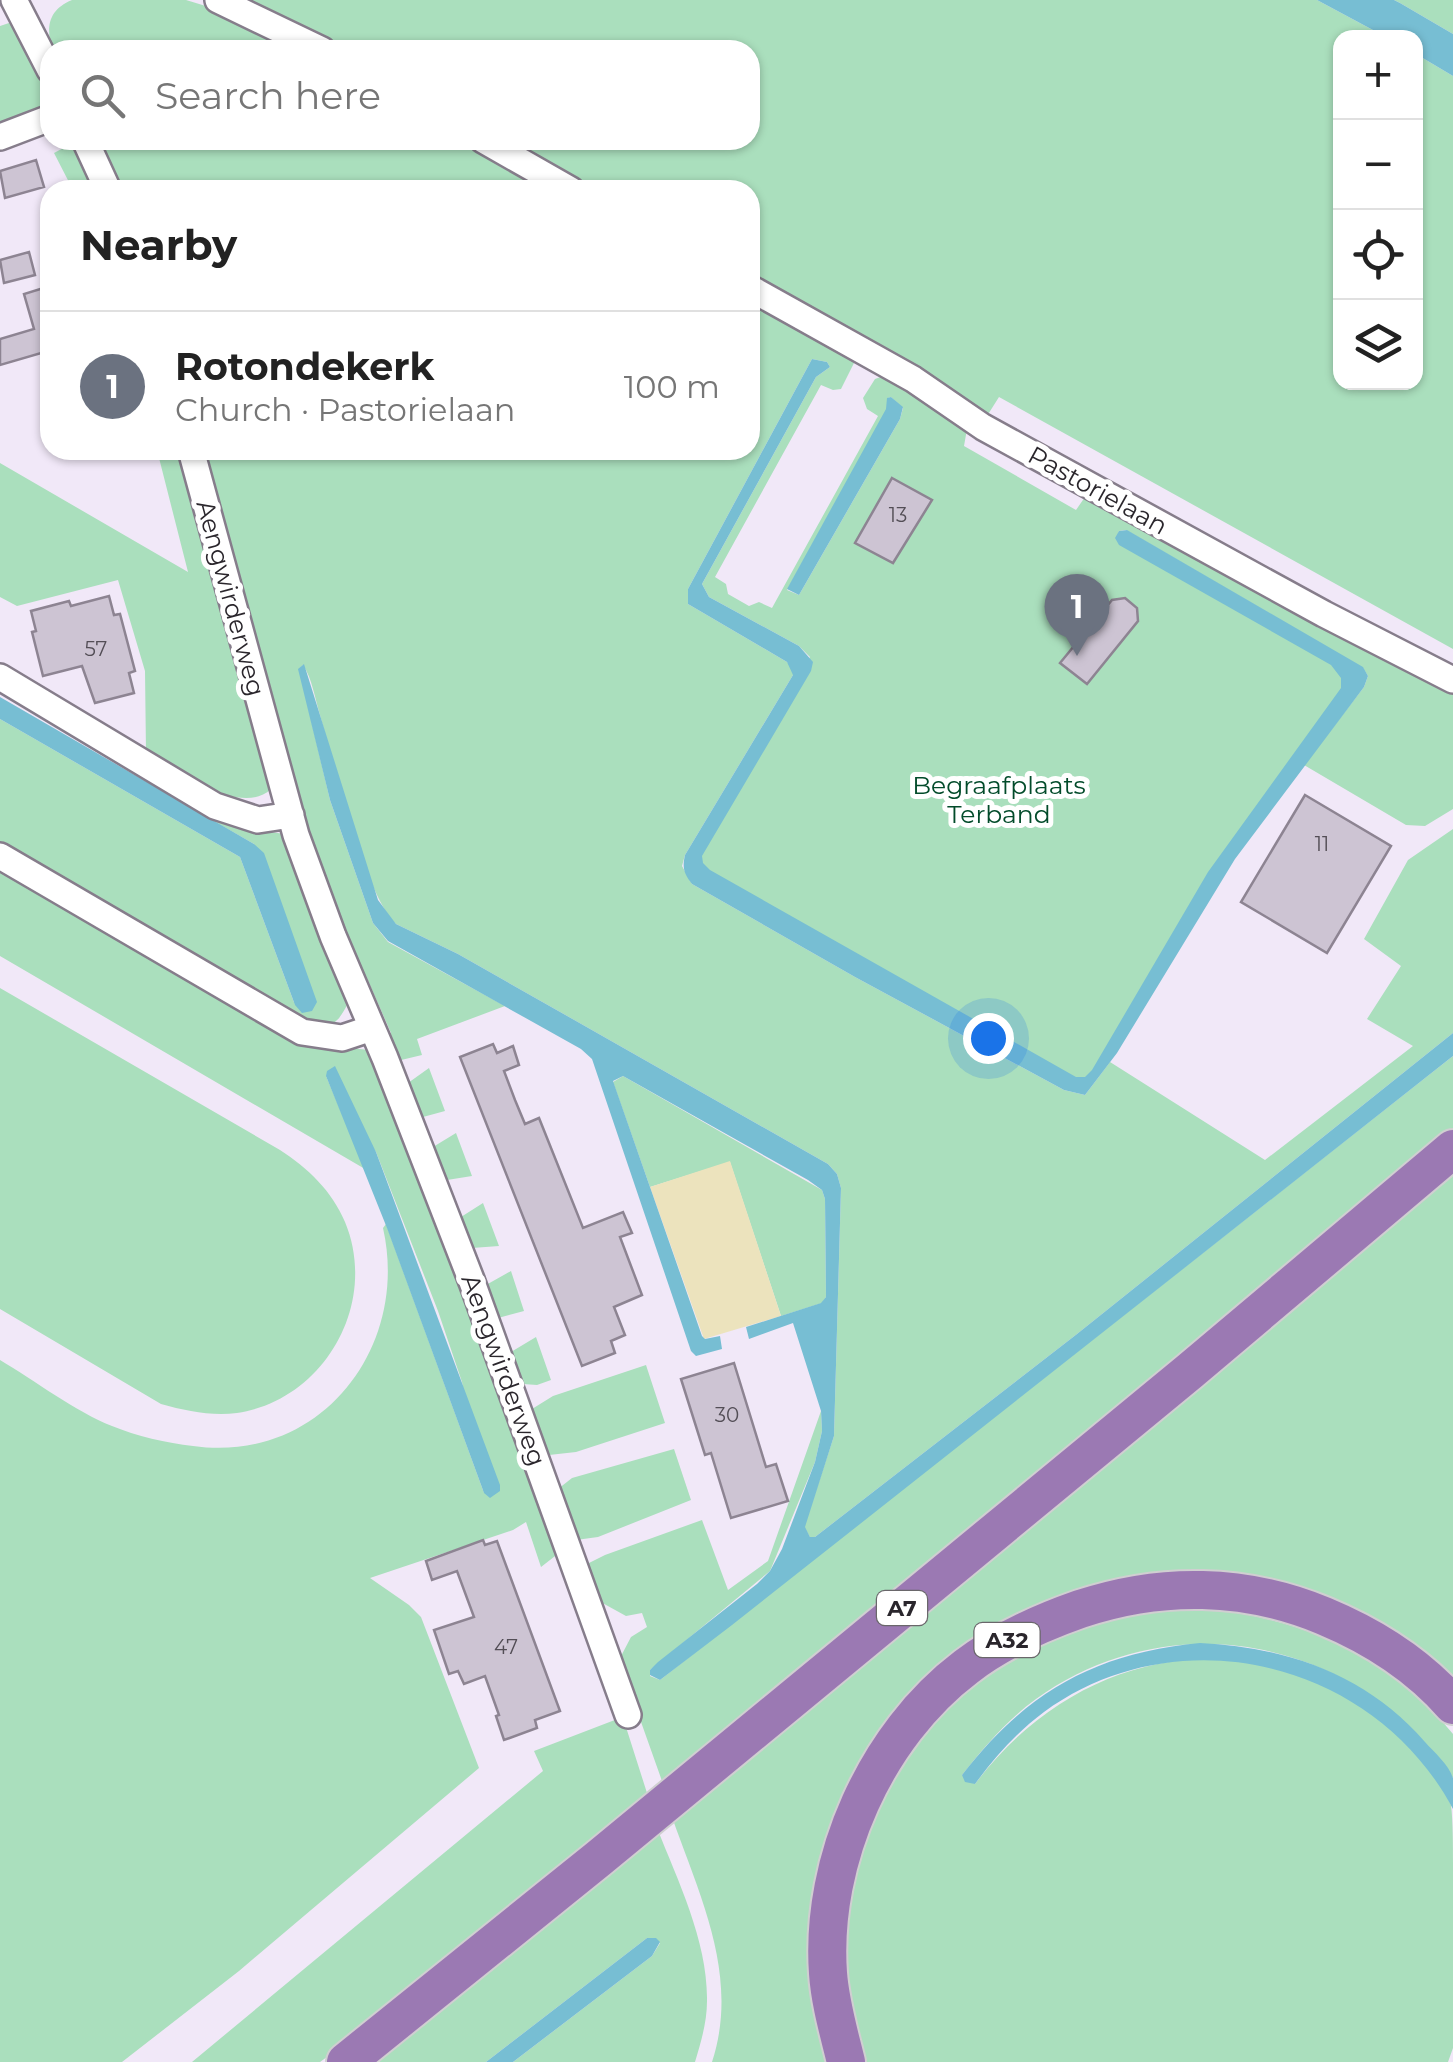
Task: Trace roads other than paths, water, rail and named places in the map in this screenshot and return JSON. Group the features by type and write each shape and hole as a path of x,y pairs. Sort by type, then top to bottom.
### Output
{"highway":[{"name":"A7","path":"346,2062 841,1659 1453,1149"},
{"name":"A32","path":"846,2062 828,1972 834,1884 848,1834 892,1746 927,1702 965,1668 1003,1643 1100,1602 1146,1592 1244,1591 1292,1602 1368,1636 1422,1674 1453,1705"}],"street":[{"path":"218,0 301,40"},
{"path":"23,3 40,45"},
{"path":"0,137 40,122"},
{"path":"90,150 103,180"},
{"path":"501,150 553,180"},
{"name":"Pastorielaan","path":"760,294 913,379 983,427 1453,680"},
{"name":"Aengwirderweg","path":"193,460 290,815 313,885 472,1282 628,1714"},
{"path":"0,677 215,806 258,820 290,815"},
{"path":"0,856 302,1032 342,1038 372,1028"}],"water":[{"path":"1317,0 1400,3 1453,34 1453,76 1423,58 1423,30 1373,30"},
{"path":"812,359 827,362 830,367 816,377 702,584 709,597 799,646 813,662 702,856 703,863 1076,1077 1085,1077 1092,1070 1208,872 1341,688 1341,678 1331,665 1119,545 1115,538 1119,531 1127,530 1363,667 1368,676 1364,687 1235,859 1117,1053 1085,1095 1064,1090 855,977 692,884 685,874 685,855 793,675 787,662 688,604 688,589"},
{"path":"887,398 903,407 900,419 799,595 787,589 886,409"},
{"path":"304,664 378,900 396,924 458,954 828,1164 837,1174 841,1188 834,1436 805,1527 810,1537 815,1537 1077,1334 1453,1033 1453,1056 660,1680 650,1675 658,1662 770,1571 815,1462 822,1431 821,1411 793,1323 749,1339 746,1327 821,1303 826,1297 822,1190 623,1076 613,1081 702,1336 720,1336 722,1349 696,1356 691,1351 592,1059 581,1049 388,941 373,923 330,800 298,669"},
{"path":"0,697 264,853 317,1002 312,1011 302,1013 295,1005 240,857 0,719"},
{"path":"335,1066 376,1152 500,1485 500,1491 490,1498 484,1493 387,1228 326,1076"},
{"path":"1200,1643 1294,1658 1351,1682 1378,1699 1448,1768 1453,1778 1453,1809 1419,1759 1375,1718 1325,1688 1270,1668 1213,1660 1154,1665 1097,1682 1044,1712 1007,1745 975,1784 965,1782 962,1775 1011,1721 1066,1682 1128,1656"},
{"path":"647,1938 660,1942 652,1956 513,2062 486,2062"}],"place":[{"name":"Rotondekerk","path":"1077,656"}],"park label":[{"name":"Begraafplaats Terband","path":"999,800"}]}
